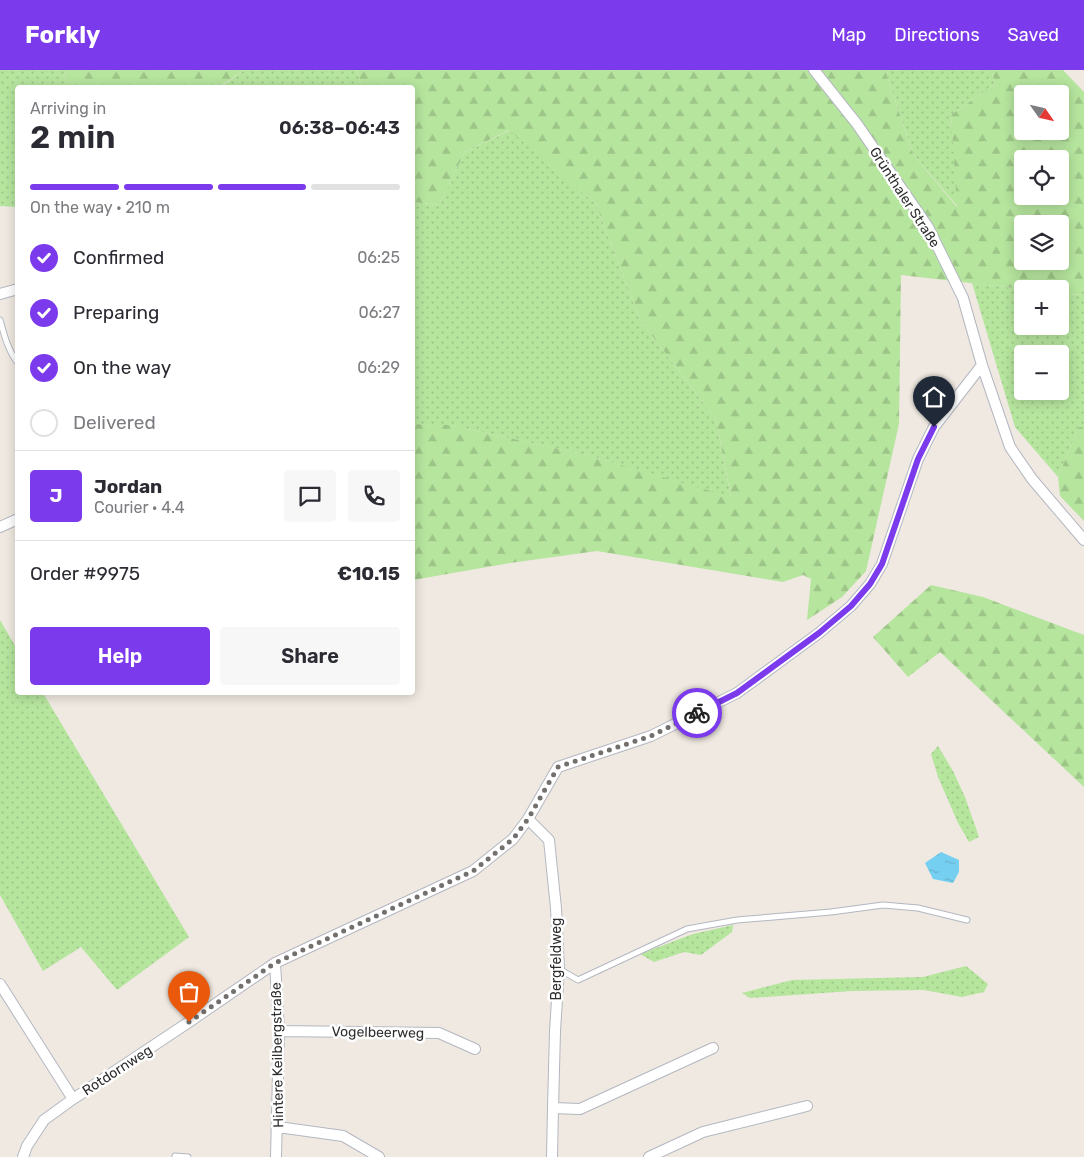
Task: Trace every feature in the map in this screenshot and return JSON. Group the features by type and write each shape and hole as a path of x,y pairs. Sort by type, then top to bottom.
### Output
{"street":[{"name":"Grünthaler Straße","path":"814,70 857,124 928,227 963,298 982,365 1010,447 1032,479 1084,540"},
{"path":"0,294 15,290"},
{"name":"Hintere Keilbergstraße","path":"276,1157 279,1031 275,963 473,871 513,839 528,819 558,767 651,736 737,693 819,633 851,606 870,584 882,564 918,459 934,427 982,365"},
{"path":"0,527 15,520"},
{"name":"Bergfeldweg","path":"528,819 549,840 556,908 559,969 555,1032 552,1157"},
{"name":"Rotdornweg","path":"24,1157 27,1146 44,1120 275,963"},
{"path":"0,984 73,1099"},
{"name":"Vogelbeerweg","path":"279,1031 439,1033 475,1049"},
{"path":"553,1108 580,1109 713,1048"},
{"path":"649,1157 703,1132 807,1106"},
{"path":"278,1128 343,1136 380,1157"}],"lane":[{"path":"0,320 15,359"},
{"path":"559,969 578,980 686,930 737,920 831,912 883,905 918,908 967,920"},
{"path":"175,1156 188,1157"}],"green space":[{"path":"0,70 64,70 67,85 15,85 15,207 0,206"},
{"path":"64,70 245,70 222,85 67,85"},
{"path":"245,70 357,70 361,85 223,85"},
{"path":"357,70 885,70 913,154 957,207 951,115 995,84 991,70 1063,70 1084,92 1084,285 1080,295 1069,294 1069,280 1014,280 1014,288 901,275 899,424 866,571 842,597 807,620 811,579 803,575 783,582 597,551 510,563 415,580 415,424 449,425 587,455 731,497 716,419 640,320 596,204 509,130 465,152 439,205 415,202 415,85 361,85"},
{"path":"885,70 991,70 995,84 951,115 958,207 913,154"},
{"path":"510,130 596,204 640,320 716,419 731,498 587,455 453,426 415,424 415,202 439,205 465,152"},
{"path":"972,283 1014,288 1014,335 1069,335 1069,294 1080,295 1084,285 1084,427 1079,427 1058,477 1015,427"},
{"path":"1079,427 1084,427 1084,521 1060,496 1058,477"},
{"path":"931,585 983,597 1084,635 1084,787 940,652 908,677 873,637"},
{"path":"0,620 15,646 15,695 44,695 189,937 117,990 81,947 43,971 0,895"},
{"path":"938,746 953,771 965,797 979,837 969,842 958,823 938,777 931,754"},
{"path":"733,925 732,932 701,955 684,952 654,962 640,954 693,934"},
{"path":"966,966 988,984 984,992 962,997 924,990 852,991 750,998 742,993 792,980 923,977"}],"water":[{"path":"941,852 959,860 959,872 953,883 933,879 925,863"}],"way so far":[{"path":"189,1022 275,963 473,871 513,839 528,819 558,767 651,736 697,713"}],"route":[{"path":"697,713 737,693 819,633 851,606 870,584 882,564 918,459 934,427"}]}
